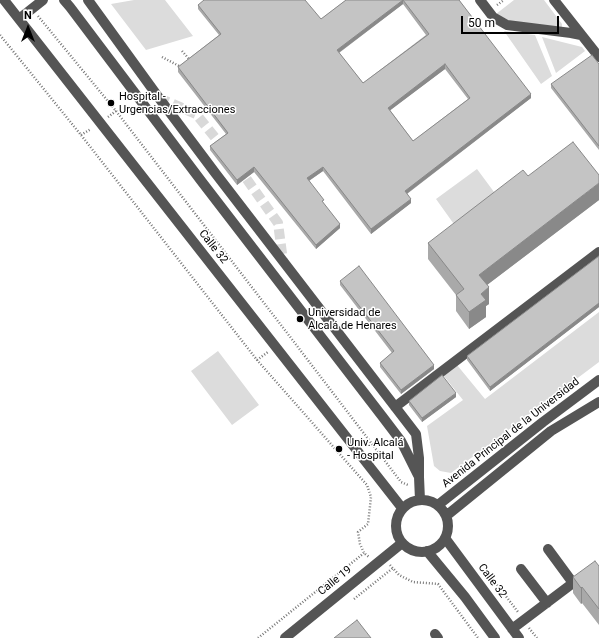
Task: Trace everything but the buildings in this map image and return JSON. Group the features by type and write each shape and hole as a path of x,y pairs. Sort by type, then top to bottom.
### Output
{"street":[{"name":"Calle 32","path":"4,0 402,508"},
{"path":"19,19 43,0"},
{"path":"64,0 401,441 419,480"},
{"path":"88,0 211,168 416,434 419,458 420,500"},
{"path":"480,0 493,17 507,25 571,33 581,36"},
{"path":"554,0 599,57"},
{"path":"396,407 599,252"},
{"name":"Avenida Principal de la Universidad","path":"438,506 543,422 599,380"},
{"name":"Avenida Principal de la Universidad","path":"446,516 551,431 599,402"},
{"path":"420,500 427,500 443,510 448,523 445,538 440,544 427,551 420,552 407,547 402,543 396,529 396,522 402,508 413,501 420,500"},
{"name":"Calle 32","path":"445,538 519,638"},
{"name":"Calle 19","path":"285,638 384,556 402,543"},
{"path":"512,629 573,583 548,549"},
{"path":"427,551 465,597 495,638"},
{"path":"521,569 547,603"}],"path":[{"path":"32,9 116,111 401,482 408,485 419,480"},
{"path":"0,35 82,135 257,360 367,485 371,496 368,524 358,532 360,544 364,553 376,563"},
{"path":"182,51 191,61"},
{"path":"162,57 181,68"},
{"path":"258,638 364,553"},
{"path":"384,556 399,575 413,582 438,584 478,638"},
{"path":"481,587 492,578 537,638"}],"shaded area":[{"path":"134,0 165,0 193,36 146,50 111,4"},
{"path":"514,0 544,0 562,24 562,28 510,21 496,14"},
{"path":"504,31 535,35 552,76 541,84"},
{"path":"542,37 582,47 585,51 556,73"},
{"path":"477,169 497,196 456,227 436,199"},
{"path":"599,312 599,362 451,473 440,471 434,466 427,426 463,400 443,375 457,365 485,399"},
{"path":"218,351 259,405 232,425 191,371"}],"tunnel":[{"path":"159,98 196,114 226,151"},
{"path":"238,167 278,223 283,261"}],"place":[{"name":"Hospital - Urgencias/Extracciones","path":"111,103"},
{"name":"Universidad de Alcalá de Henares","path":"300,319"},
{"name":"Univ. Alcalá - Hospital","path":"339,449"}]}
